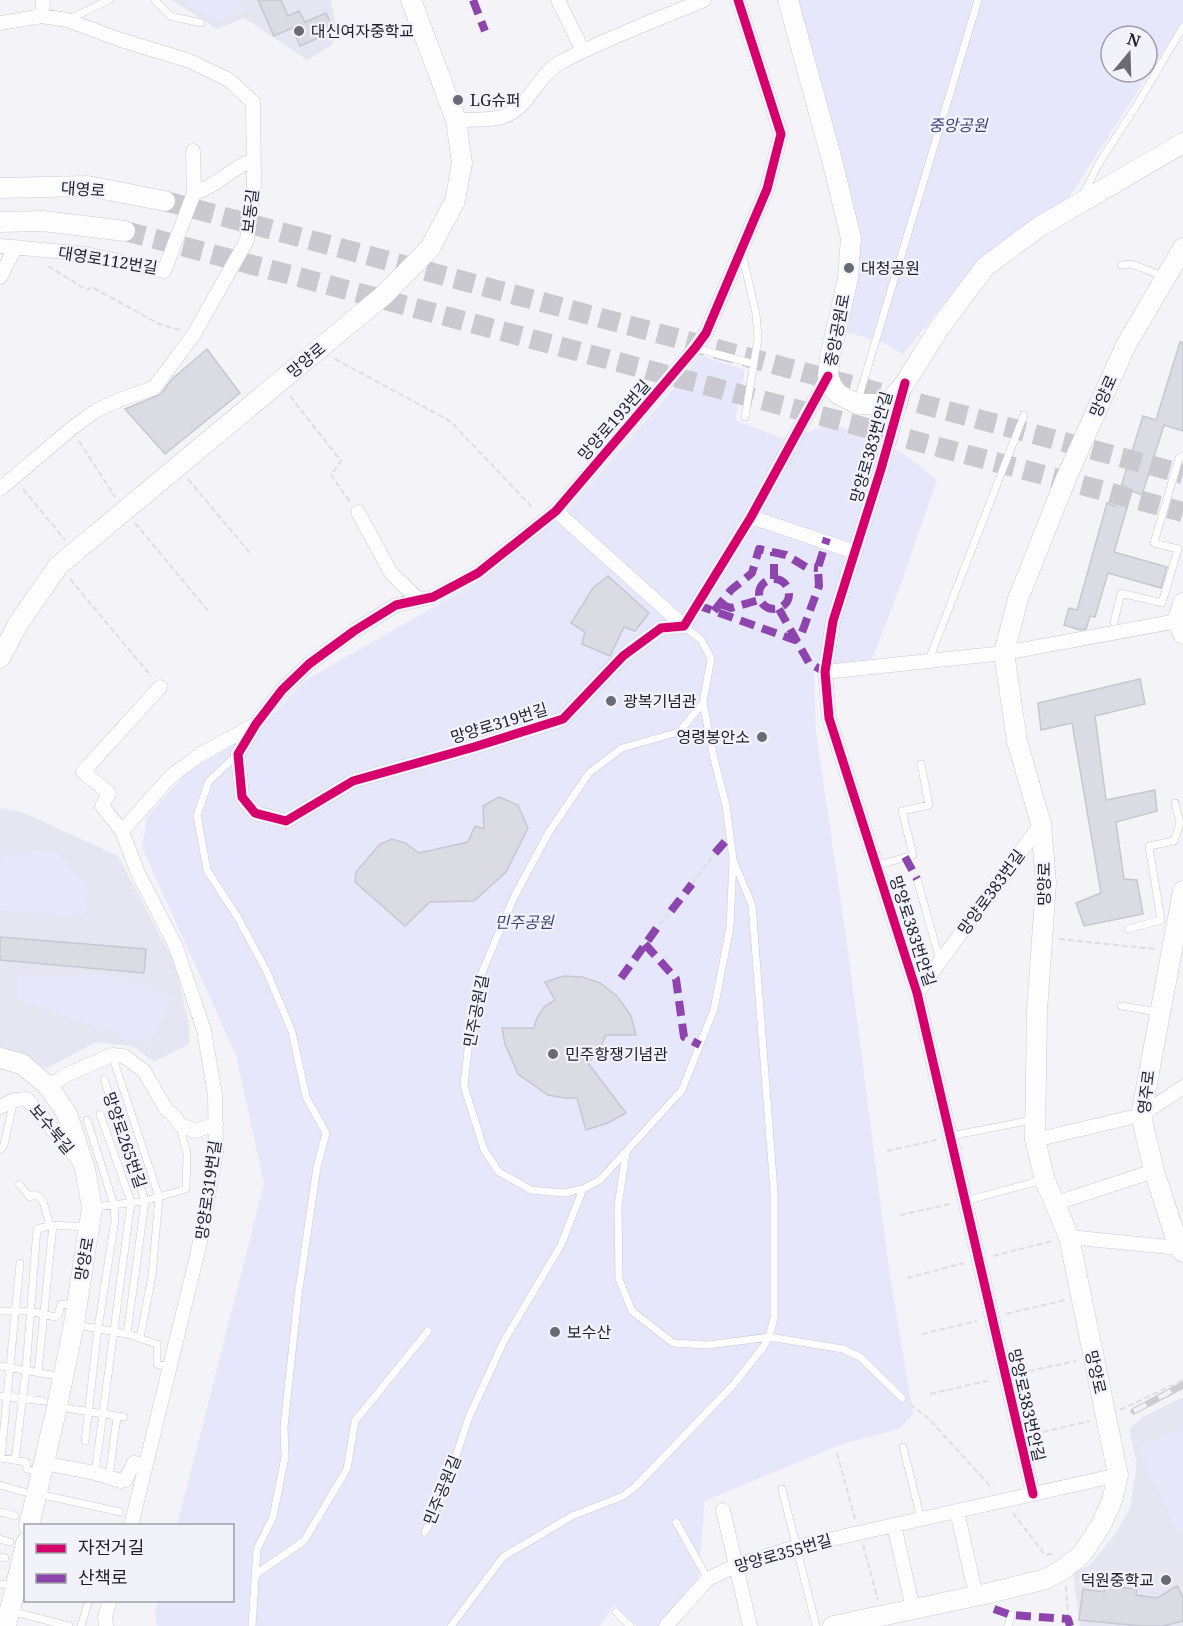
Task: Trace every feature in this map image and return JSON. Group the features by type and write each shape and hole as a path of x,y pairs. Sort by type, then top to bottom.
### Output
{"main road":[{"name":"망양로","path":"0,658 18,624 58,566 384,295 430,248 455,201 462,163 456,120 411,0"},
{"name":"중앙공원로","path":"788,0 832,160 850,238 848,279 828,375 838,394 856,404"},
{"path":"856,404 880,404 890,400 905,383 938,330 985,267 1039,227 1183,143"},
{"name":"대영로","path":"0,188 88,186 165,201"},
{"path":"0,215 124,231"},
{"path":"0,222 44,221"},
{"name":"망양로","path":"833,1626 1046,1579 1061,1561 1082,1554 1100,1527 1112,1501 1118,1475 1069,1237 1045,1179 1035,1140 1037,1011 1046,883 1041,824 1017,741 1004,653 1018,599 1067,476 1126,345 1181,256"},
{"name":"영주로","path":"1182,1248 1154,1170 1141,1115 1183,891"},
{"name":"망양로","path":"0,1058 22,1064 49,1086 67,1114 85,1169 91,1217 75,1315 51,1404 43,1468 30,1493 27,1522"},
{"path":"7,1619 18,1542"}],"street":[{"path":"42,16 43,0"},
{"path":"558,0 584,51"},
{"path":"456,120 502,117 521,107 533,89 558,64 704,0"},
{"name":"망양로193번길","path":"256,724 282,690 309,664 354,631 396,605 433,597 478,573 556,511 706,333 767,189 781,134 738,0"},
{"name":"보동길","path":"0,23 42,16 67,20 190,61 229,80 253,102 254,184 247,240 194,334 154,388 95,411 0,489"},
{"name":"대영로112번길","path":"0,246 86,254 164,271 194,194 193,151"},
{"path":"194,194 207,189 227,174 253,160"},
{"path":"0,277 16,247"},
{"path":"556,511 684,626 751,517 828,375"},
{"name":"망양로383번안길","path":"905,383 833,621 825,672 828,718 917,993 1032,1494"},
{"path":"358,512 391,573 419,600"},
{"path":"751,517 855,552"},
{"path":"825,672 1004,653 1182,619"},
{"name":"망양로319번길","path":"238,754 242,797 255,813 286,821 353,781 563,719 623,656 661,628 684,626"},
{"name":"망양로319번길","path":"131,1524 200,1247 216,1152 215,1095 204,1030 176,947 138,873 122,831 102,806 109,793 83,772 160,687"},
{"path":"238,754 256,724"},
{"path":"122,831 171,776 201,754 256,724"},
{"name":"망양로383번길","path":"917,993 1041,824"},
{"path":"49,1086 64,1076 112,1055 124,1056 144,1071 166,1109 179,1124 195,1131 216,1124"},
{"path":"1035,1140 1141,1115 1183,1087"},
{"name":"보수북길","path":"0,1107 14,1100 27,1099 85,1169"},
{"path":"1056,1203 1154,1170"},
{"path":"1069,1237 1182,1248"},
{"path":"43,1468 102,1475 121,1481 125,1480 134,1463 146,1465"},
{"name":"망양로355번길","path":"666,1626 708,1579 736,1565 796,1547 1118,1475"},
{"path":"723,1510 750,1626"},
{"path":"957,1511 976,1596"},
{"path":"894,1525 913,1609"},
{"path":"106,1626 105,1617 109,1602"}],"lane":[{"path":"67,20 110,0"},
{"path":"155,0 170,16 201,23"},
{"path":"856,404 978,0"},
{"path":"1079,203 1099,163 1183,27"},
{"path":"741,250 756,314 758,338 745,417"},
{"path":"1121,265 1131,264 1166,277"},
{"path":"695,348 754,363"},
{"path":"928,662 1024,415"},
{"path":"1113,622 1122,593 1162,603 1178,549 1154,543 1179,458 1183,456"},
{"name":"민주공원길","path":"684,626 701,640 711,658 703,703 726,805 733,859 730,927 714,1009 682,1090 600,1180 583,1189 564,1193 531,1190 499,1172 484,1150 464,1086 478,982 514,897 549,832 589,773 622,748 679,732 703,703"},
{"path":"238,754 209,782 197,815 207,870 238,918 267,972 292,1032 306,1097 326,1133 317,1167 298,1296 284,1427 285,1457 273,1517 257,1549 252,1626"},
{"name":"망양로383번안길","path":"876,866 913,855 902,811 929,805 921,764"},
{"path":"1128,929 1161,920 1149,846 1174,841 1182,823 1175,803"},
{"path":"451,1626 503,1557 572,1516 623,1496 636,1486 734,1384 769,1337 774,1318 774,1191 752,905 733,859"},
{"name":"망양로383번길","path":"917,879 940,961"},
{"path":"1121,1006 1159,1012"},
{"name":"망양로265번길","path":"112,1055 159,1197 152,1276 140,1338"},
{"name":"망양로265번길","path":"104,1079 145,1201 127,1334"},
{"name":"보수북길","path":"0,1150 4,1145 14,1100"},
{"name":"망양로265번길","path":"100,1114 131,1202 99,1446 102,1475"},
{"path":"950,1136 1035,1119"},
{"name":"망양로265번길","path":"85,1441 98,1328 115,1220 114,1205 87,1120"},
{"name":"망양로265번길","path":"52,1225 91,1217 114,1205 145,1201 186,1189 187,1153 179,1124"},
{"path":"626,1151 618,1206 620,1279 632,1311 673,1343 708,1345 769,1337 825,1345 852,1353 860,1357 902,1398"},
{"path":"965,1201 1045,1179"},
{"path":"19,1184 30,1197 36,1194 43,1201 52,1225 38,1371"},
{"name":"민주공원길","path":"425,1532 443,1495 469,1417 504,1341 561,1245 583,1189"},
{"path":"15,1460 26,1370 37,1228 52,1225"},
{"path":"20,1263 1,1458 26,1462 27,1469 43,1468"},
{"path":"0,1311 30,1311 55,1317 58,1315 61,1304 98,1328 114,1330 157,1344 157,1364 169,1367"},
{"path":"256,1574 304,1541 347,1469 355,1421 428,1331"},
{"path":"0,1366 52,1375"},
{"path":"0,1396 121,1417 102,1475"},
{"path":"903,1447 921,1519"},
{"path":"0,1485 120,1512"},
{"path":"782,1489 816,1626"},
{"path":"0,1512 27,1522"},
{"path":"676,1522 708,1579"},
{"path":"0,1539 18,1542"},
{"path":"81,1626 88,1602"},
{"path":"616,1612 630,1626"},
{"path":"1008,1626 1011,1615"},
{"path":"7,1619 69,1626"}],"path":[{"path":"42,262 87,290 92,287 159,324 194,334"},
{"path":"311,356 328,355 450,421 544,520"},
{"path":"279,382 341,461 331,475 358,512"},
{"path":"178,466 250,553"},
{"path":"14,477 75,552"},
{"path":"58,566 160,687"},
{"path":"692,884 715,853"},
{"path":"659,925 671,911"},
{"path":"1042,937 1172,951"},
{"path":"887,1151 950,1136"},
{"path":"900,1215 965,1201"},
{"path":"907,1278 1069,1237"},
{"path":"922,1334 1081,1297"},
{"path":"930,1394 1093,1358"},
{"path":"1106,1417 1183,1380"},
{"path":"902,1398 928,1418 1004,1501 1045,1555 1061,1561 1068,1619"}],"shaded area":[{"name":"대신여자중학교","path":"172,0 331,0 337,33 332,45 307,60 244,18 217,29"},
{"path":"0,808 22,812 118,856 175,964 189,1025 189,1044 154,1062 133,1046 96,1042 47,1068 0,1047"},
{"path":"1183,1397 1183,1626 1080,1626 1073,1572 1090,1565 1116,1533 1130,1508 1137,1464 1129,1429 1143,1417"}],"green space":[{"path":"184,0 238,0 243,10 217,21 192,8"},
{"name":"중앙공원","path":"794,0 1183,0 1183,21 1159,58 1159,24 1099,24 1099,84 1142,84 1068,199 980,260 903,354 884,343 843,331 853,279"},
{"name":"민주공원","path":"700,355 745,370 735,420 787,440 829,424 878,439 908,457 937,480 870,664 814,672 816,732 849,957 889,1270 913,1414 899,1429 839,1445 705,1501 698,1581 660,1626 637,1626 614,1605 600,1626 157,1626 155,1612 158,1602 234,1602 234,1524 177,1524 264,1184 236,1055 142,848 147,817 186,773 263,726 304,681 481,580 566,512"},
{"path":"10,850 57,852 90,889 83,918 0,910 0,864"},
{"path":"109,974 172,995 149,1046 18,1000 18,975"},
{"path":"1183,1428 1183,1531 1178,1533 1138,1447"}],"building":[{"path":"258,0 281,0 288,16 299,11 305,22 326,13 334,31 300,46 292,28 274,36"},
{"path":"1180,342 1183,342 1183,431 1164,425 1142,495 1132,491 1114,552 1167,567 1161,588 1108,573 1095,617 1090,616 1086,629 1080,630 1064,625 1069,608 1077,610 1107,503 1115,506 1143,416 1156,420"},
{"path":"207,349 240,393 165,454 125,409 161,394 172,379"},
{"path":"608,576 649,613 635,631 624,627 610,656 582,644 585,632 571,623 593,588"},
{"path":"1140,679 1145,704 1095,716 1106,800 1155,790 1157,811 1116,822 1124,879 1137,880 1143,914 1084,926 1076,903 1101,893 1072,723 1041,730 1038,703"},
{"path":"499,797 518,805 528,828 506,872 474,901 430,902 405,926 355,882 356,872 380,844 392,839 405,843 419,853 468,842 475,826 484,829 483,806"},
{"path":"0,937 146,949 144,973 0,960"},
{"name":"민주항쟁기념관","path":"564,976 582,977 600,983 617,996 631,1016 636,1035 606,1035 599,1051 588,1063 626,1113 608,1123 586,1130 577,1098 548,1095 518,1074 505,1044 502,1028 534,1028 544,1007 555,1000 545,982"},
{"path":"1105,1586 1137,1589 1136,1595 1157,1598 1177,1586 1183,1597 1183,1621 1163,1626 1141,1626 1079,1620 1083,1589 1104,1592"}],"tunnel":[{"path":"165,201 1183,474"},
{"path":"125,231 1183,512"}],"railway":[{"path":"1134,1411 1183,1385"}],"marked path":[{"path":"473,0 485,31"},
{"path":"697,605 795,640 801,635 819,586 818,568 827,538"},
{"path":"714,611 731,590 752,573 759,549 786,555 806,567 818,568"},
{"path":"774,552 774,579"},
{"path":"774,579 780,580 788,588 789,594 788,600 780,608 774,609 768,608 760,600 759,594 760,588 768,580 774,579"},
{"path":"720,604 731,608 759,600"},
{"path":"779,609 809,663 825,672"},
{"path":"715,853 730,836"},
{"path":"905,857 917,879"},
{"path":"671,911 692,884"},
{"path":"621,978 659,925"},
{"path":"645,944 676,979 684,1037 700,1045"},
{"path":"994,1609 1011,1615 1068,1619 1070,1626"}],"cycle path":[{"path":"738,0 781,134 767,189 706,333 556,511 478,573 433,597 396,605 354,631 309,664 282,690 256,724 238,754 242,797 255,813 286,821 353,781 563,719 623,656 661,628 684,626 751,517 828,376"},
{"path":"905,383 881,469 833,621 825,672 829,718 917,993 1033,1494"}],"place":[{"name":"대신여자중학교","path":"299,31"},
{"name":"LG슈퍼","path":"458,100"},
{"name":"대청공원","path":"849,268"},
{"name":"광복기념관","path":"611,701"},
{"name":"영령봉안소","path":"762,737"},
{"name":"민주항쟁기념관","path":"553,1054"},
{"name":"보수산","path":"555,1332"},
{"name":"덕원중학교","path":"1166,1580"}]}
